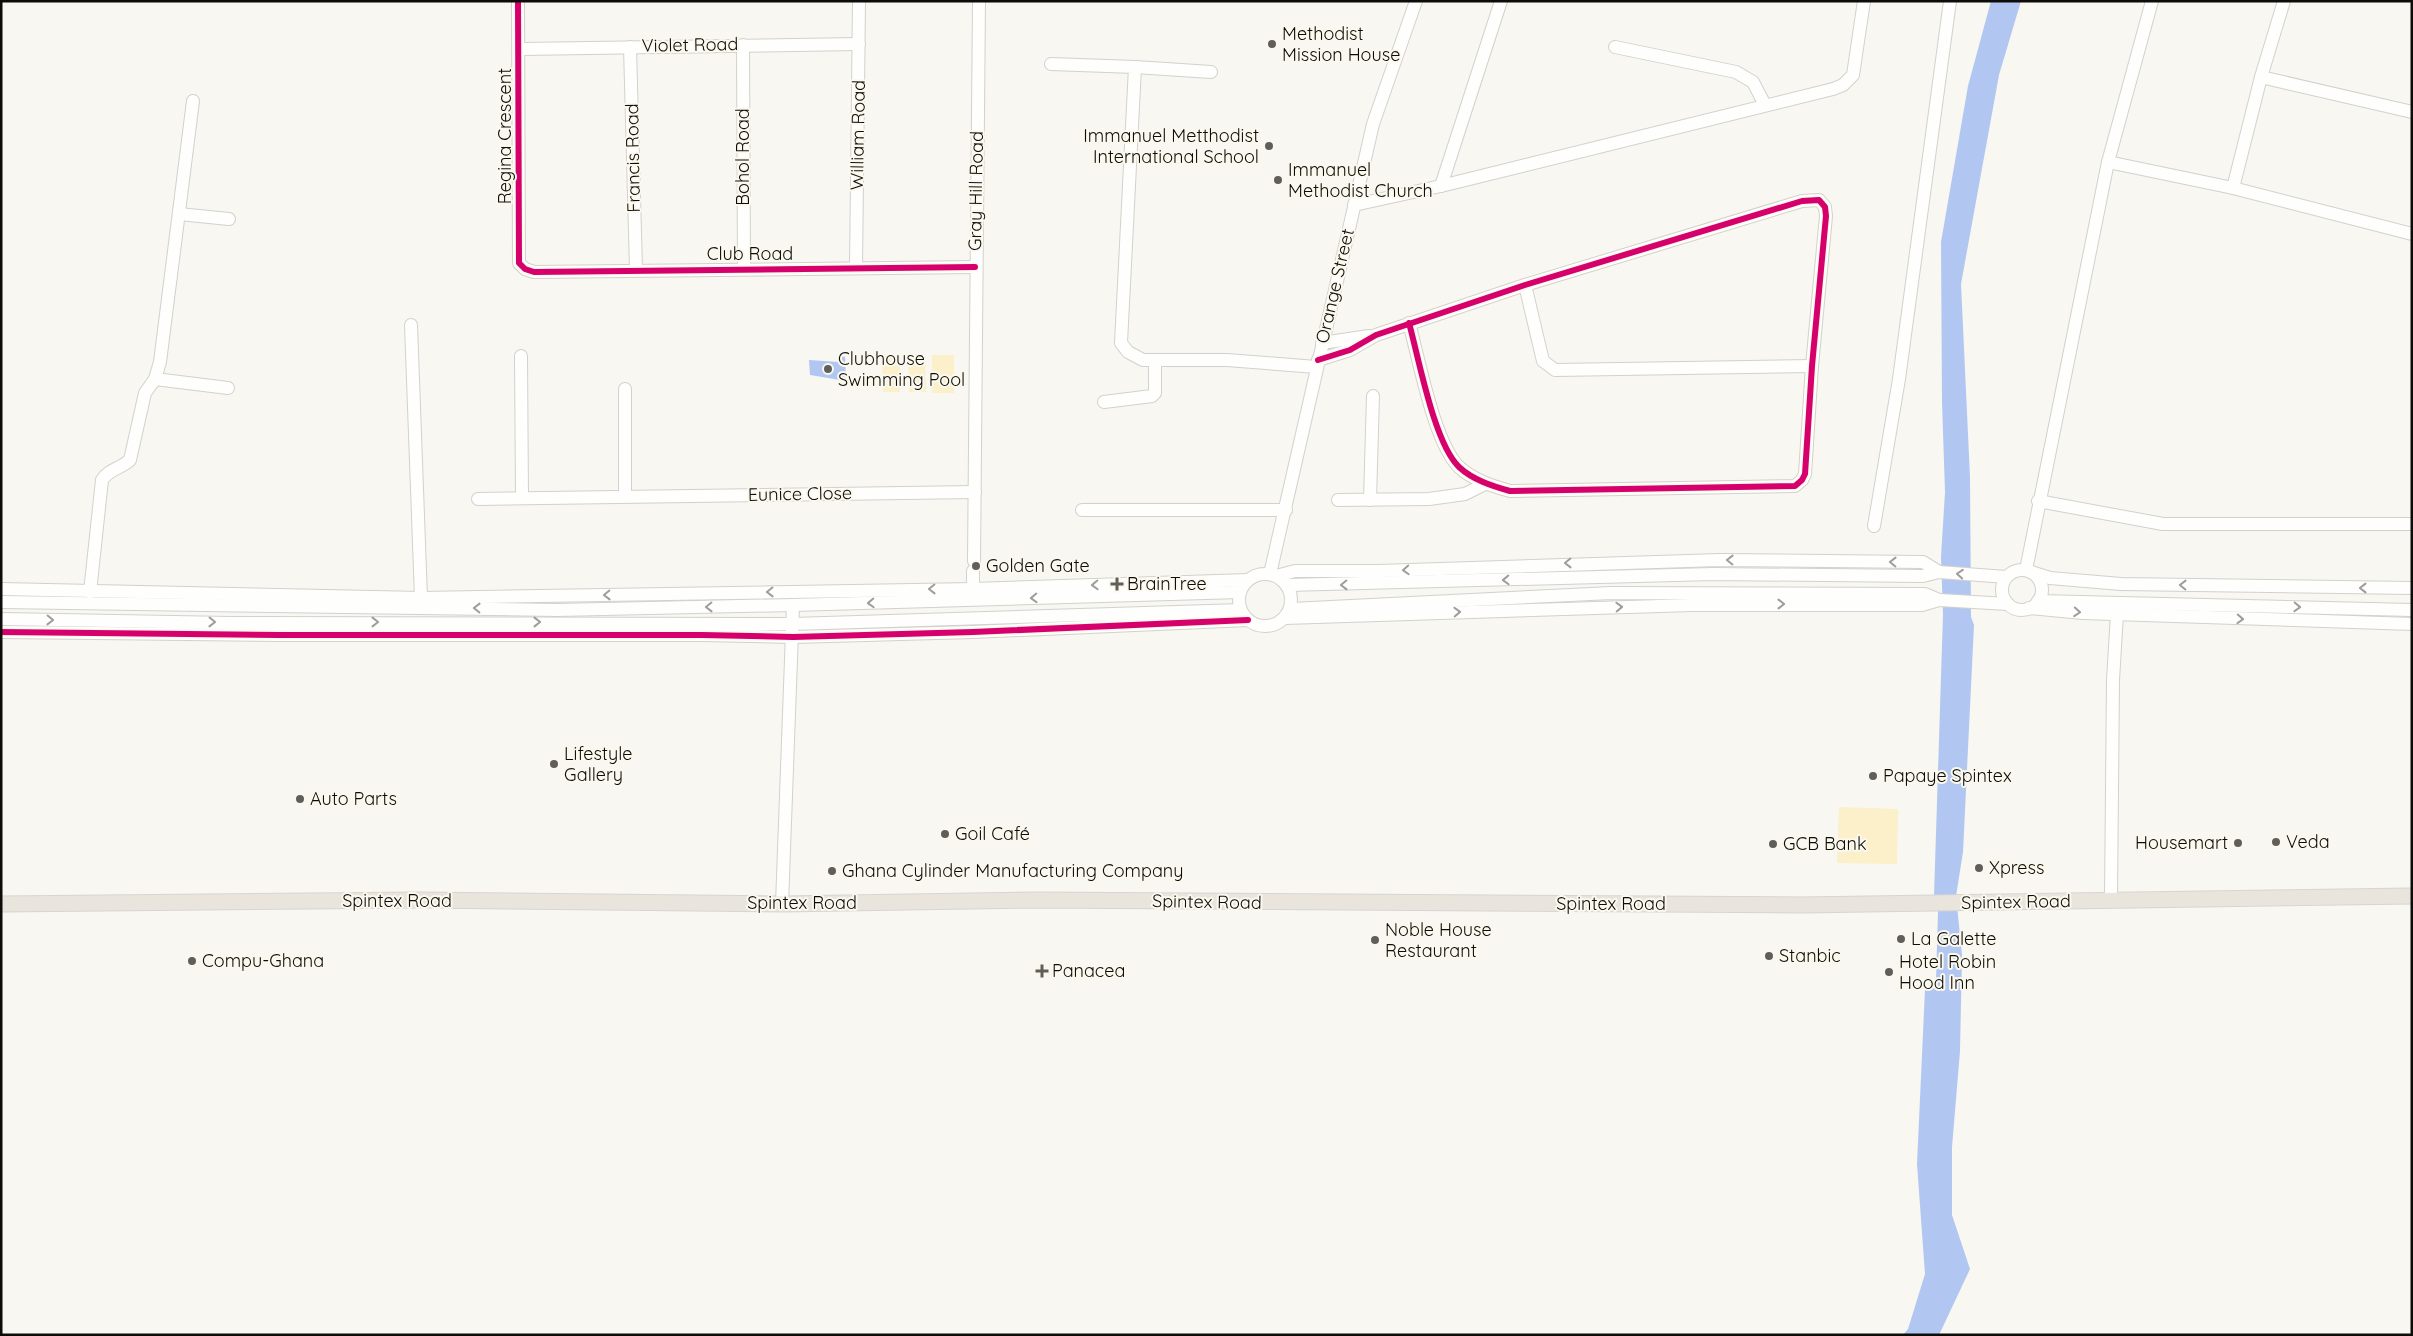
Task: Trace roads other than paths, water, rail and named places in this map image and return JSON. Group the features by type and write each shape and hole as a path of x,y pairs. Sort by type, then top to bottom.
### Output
{"main road":[{"name":"Spintex Road","path":"1,904 419,900 782,904 1036,900 1550,904 1932,904 2111,899 2412,896"}],"street":[{"name":"Regina Crescent","path":"518,1 520,49 519,263 525,269"},
{"name":"William Road","path":"856,268 859,1"},
{"name":"Gray Hill Road","path":"973,589 979,1"},
{"name":"Orange Street","path":"1273,575 1317,363 1373,124 1416,1"},
{"path":"1441,186 1501,1"},
{"path":"1354,205 1441,186 1833,89 1850,80 1853,75 1864,1"},
{"path":"1874,526 1899,379 1950,1"},
{"path":"2029,571 2038,501 2108,162 2152,1"},
{"path":"2233,188 2261,76 2284,1"},
{"name":"Violet Road","path":"520,49 743,44 859,44"},
{"name":"Bohol Road","path":"743,44 744,269"},
{"name":"Francis Road","path":"630,46 636,270"},
{"path":"1615,47 1736,72 1753,82 1765,105"},
{"path":"1051,64 1211,72"},
{"path":"1135,67 1122,342 1128,352 1143,360 1317,363 1350,350 1376,335 1409,323 1525,285 1802,201 1819,200 1825,207 1826,216 1812,366 1805,474 1802,480 1795,486 1510,491 1485,484 1458,466 1445,445 1432,409 1409,323"},
{"path":"2261,76 2412,112"},
{"path":"90,592 102,480 107,472 122,467 130,460 145,393 155,379 160,362 193,100"},
{"path":"2108,162 2233,188 2412,234"},
{"path":"179,214 230,219"},
{"name":"Club Road","path":"525,269 534,272 975,267"},
{"path":"1525,285 1543,361 1555,370 1812,366"},
{"path":"411,325 421,598"},
{"path":"1322,343 1376,335"},
{"path":"520,356 522,498"},
{"path":"1104,402 1152,396 1155,394 1155,360"},
{"path":"155,379 228,388"},
{"path":"624,389 624,495"},
{"path":"1370,500 1373,396"},
{"path":"1338,500 1429,499 1465,494 1485,484"},
{"name":"Eunice Close","path":"478,499 624,495 975,492"},
{"path":"2038,501 2163,524 2412,524"},
{"path":"1082,510 1286,510"},
{"path":"1,589 421,598 973,589 1248,580 1258,575 1296,572 1719,560 1923,562 1939,572"},
{"path":"2008,604 2002,588 2006,577 2015,571 2029,571 2050,578 2121,584 2412,588"},
{"path":"2029,571 2040,582 2041,595 2034,605"},
{"path":"1287,585 1713,574 1924,576 1939,572 2006,577"},
{"path":"1273,575 1287,585 1292,597 1288,613"},
{"path":"1244,615 1240,592 1248,580"},
{"path":"1,602 557,610 793,606 1240,592"},
{"path":"1,619 230,623 793,624 1244,615 1258,626 1270,626 1288,613 1692,605 1922,605 1939,600 2008,604 2018,609 2034,605 2412,610"},
{"path":"2034,605 2117,614 2412,624"},
{"path":"782,904 793,606"},
{"path":"2111,899 2112,690 2117,614"},
{"path":"1,632 793,637 973,632 1244,615"}],"water":[{"path":"1991,1 2021,1 1999,75 1961,284 1970,477 1971,617 1974,625 1963,852 1956,896 1962,955 1960,1051 1952,1147 1952,1215 1970,1269 1939,1335 1903,1335 1908,1329 1925,1274 1917,1164 1925,989 1936,980 1938,912 1934,896 1943,614 1941,557 1945,492 1942,402 1941,242 1968,86"},
{"name":"Clubhouse Swimming Pool","path":"839,356 845,357 846,381 810,375 809,360 839,362"}],"place":[{"name":"Methodist Mission House","path":"1272,44"},
{"name":"Immanuel Metthodist International School","path":"1269,146"},
{"name":"Immanuel Methodist Church","path":"1278,180"},
{"name":"Clubhouse Swimming Pool","path":"828,369"},
{"name":"Golden Gate","path":"976,566"},
{"name":"BrainTree","path":"1117,584"},
{"name":"Lifestyle Gallery","path":"554,764"},
{"name":"Papaye Spintex","path":"1873,776"},
{"name":"Auto Parts","path":"300,799"},
{"name":"Goil Café","path":"945,834"},
{"name":"Veda","path":"2276,842"},
{"name":"Housemart","path":"2238,843"},
{"name":"GCB Bank","path":"1773,844"},
{"name":"Xpress","path":"1979,868"},
{"name":"Ghana Cylinder Manufacturing Company","path":"832,871"},
{"name":"La Galette","path":"1901,939"},
{"name":"Noble House Restaurant","path":"1375,940"},
{"name":"Stanbic","path":"1769,956"},
{"name":"Compu-Ghana","path":"192,961"},
{"name":"Panacea","path":"1042,971"},
{"name":"Hotel Robin Hood Inn","path":"1889,972"}]}
